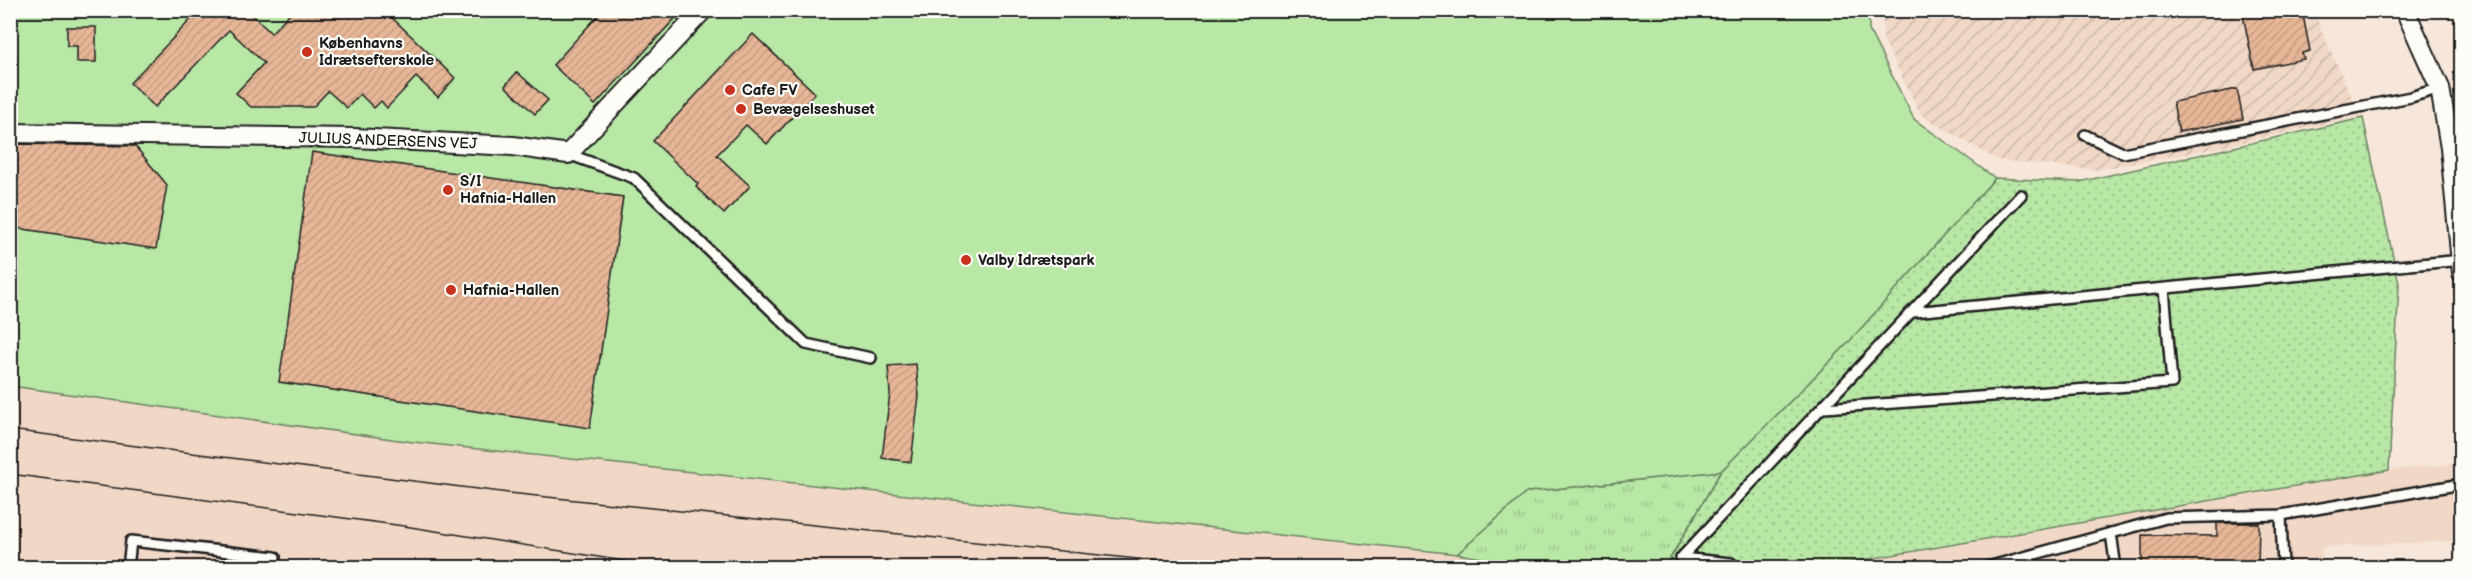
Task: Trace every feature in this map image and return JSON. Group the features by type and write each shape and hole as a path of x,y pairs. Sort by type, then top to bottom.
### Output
{"street":[{"path":"568,154 703,10"},
{"path":"2405,10 2440,88 2450,148 2461,264"},
{"name":"JULIUS ANDERSENS VEJ","path":"10,133 354,138 513,146 568,154"}],"lane":[{"path":"2085,135 2123,153 2411,97 2440,88"},
{"path":"568,154 634,178 806,344 871,358"},
{"path":"1731,563 1681,558 1824,408 2021,195"},
{"path":"1913,312 2461,264"},
{"path":"1824,408 2172,383 2164,289"},
{"path":"1984,567 2166,518 2281,516 2462,484"},
{"path":"2281,516 2283,567"},
{"path":"2110,533 2116,567"},
{"path":"128,567 131,541 275,557 274,567"}],"shaded area":[{"path":"1882,11 2313,11 2360,116 2202,151 2095,170 1997,160 1921,115 1883,39"},
{"path":"11,386 413,442 1457,554 1537,567 11,568"},
{"path":"2461,463 2461,541 2322,547 2321,567 1822,568 2389,470"}],"green space":[{"name":"Valby Idrætspark","path":"11,11 1869,11 1869,30 1914,119 1995,178 1848,343 1721,471 1527,492 1457,554 413,442 11,386"},
{"path":"2363,118 2399,284 2389,470 1822,567 1665,568 1721,471 1848,343 1995,178 2079,182"},
{"path":"1721,471 1665,567 1537,567 1457,554 1527,492"}],"building":[{"path":"200,10 247,10 271,33 293,10 384,10 455,78 438,97 416,77 387,108 381,101 374,108 360,94 347,108 328,91 313,107 251,107 236,93 264,63 229,30 155,107 130,83"},
{"path":"603,10 683,10 595,105 553,65"},
{"path":"2242,10 2302,10 2310,51 2302,53 2304,59 2254,69"},
{"path":"67,27 96,27 96,62 77,62 77,46 67,46"},
{"name":"Bevægelseshuset","path":"753,34 815,93 767,144 746,125 717,155 750,186 724,214 696,187 698,184 653,141"},
{"path":"517,72 548,100 535,114 505,86"},
{"path":"2237,89 2243,119 2179,132 2173,102"},
{"path":"10,144 135,146 167,185 156,249 10,227"},
{"name":"Hafnia-Hallen","path":"312,152 623,197 590,428 279,382"},
{"path":"916,364 919,396 911,462 882,458 890,393 888,366"},
{"path":"2217,523 2259,523 2258,567 2142,567 2142,535 2217,536"}],"tram line":[{"path":"10,430 509,493 1223,568"},
{"path":"10,474 404,526 668,568"}],"place":[{"name":"Københavns Idrætsefterskole","path":"307,52"},
{"name":"Cafe FV","path":"730,90"},
{"name":"Bevægelseshuset","path":"741,109"},
{"name":"S/I Hafnia-Hallen","path":"448,190"},
{"name":"Valby Idrætspark","path":"966,260"},
{"name":"Hafnia-Hallen","path":"451,290"}]}
